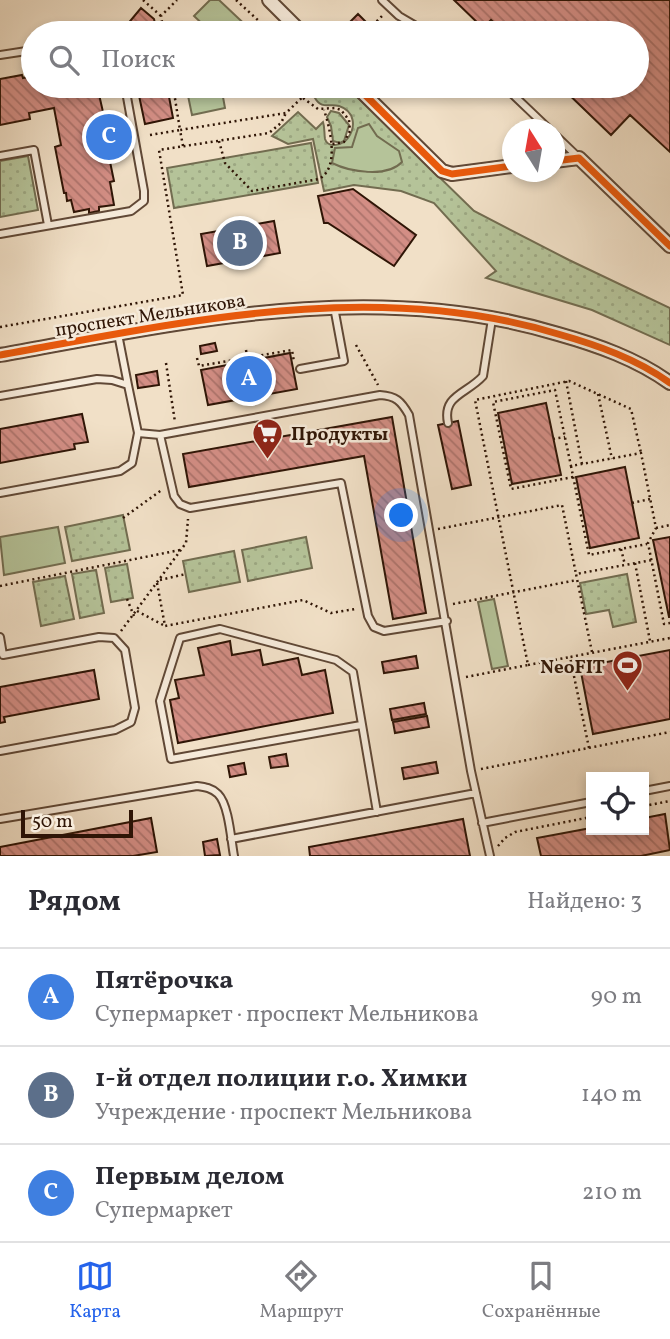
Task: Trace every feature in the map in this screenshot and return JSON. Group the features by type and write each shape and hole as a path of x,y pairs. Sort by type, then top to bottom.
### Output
{"street":[{"path":"269,0 290,21"},
{"path":"368,98 442,171 453,174 502,167"},
{"path":"565,160 579,158 670,246"},
{"name":"проспект Мельникова","path":"0,355 210,318 334,307 414,308 492,317 588,342 627,358 670,383"}],"lane":[{"path":"382,0 408,21"},
{"path":"0,55 21,52"},
{"path":"0,234 131,211 144,201 127,98"},
{"path":"517,98 538,119"},
{"path":"565,144 579,158"},
{"path":"0,156 34,150 48,225"},
{"path":"298,369 344,361 334,307"},
{"path":"448,423 446,412 450,401 483,376 492,317"},
{"path":"0,493 120,471 132,463 138,433 118,334"},
{"path":"0,396 97,379 128,385"},
{"path":"138,433 160,435 384,396 393,396 402,403 409,415 471,771 489,856"},
{"path":"160,435 174,496 180,505 190,508 341,483 366,608 374,627 384,631 447,621"},
{"path":"361,725 171,759 160,701 180,638 220,629 336,660 353,672 376,812"},
{"path":"0,637 3,655 99,637 114,638 125,650 135,708 131,722 115,730 0,751"},
{"path":"0,819 197,786 211,789 221,796 234,856"},
{"path":"649,791 670,786"},
{"path":"231,839 476,793"},
{"path":"482,824 586,803"}],"path":[{"path":"143,0 161,16 162,21"},
{"path":"161,16 177,0"},
{"path":"236,0 259,21"},
{"path":"376,21 384,13"},
{"path":"175,98 183,146"},
{"path":"0,327 183,295 159,150 269,133 302,98"},
{"path":"304,98 312,106 324,110 341,110 351,125 344,142 332,144"},
{"path":"219,141 225,163 252,191 323,178 330,160 332,144 324,110"},
{"path":"150,135 286,113"},
{"path":"356,345 384,396"},
{"path":"197,358 199,366 248,360 291,348 298,369"},
{"path":"246,351 248,360"},
{"path":"166,363 177,432"},
{"path":"528,665 475,400 569,381 631,409 656,528 648,543 664,624 670,623"},
{"path":"566,382 582,464"},
{"path":"573,477 510,489 493,402 555,390 571,466 589,555 648,543"},
{"path":"598,394 612,459"},
{"path":"553,439 565,437"},
{"path":"571,466 641,453"},
{"path":"123,518 171,484"},
{"path":"632,503 650,499"},
{"path":"430,531 562,505 592,652"},
{"path":"114,638 134,616 186,543 190,508"},
{"path":"656,528 670,526"},
{"path":"621,549 625,565"},
{"path":"0,586 180,551"},
{"path":"576,574 652,560"},
{"path":"635,564 650,641"},
{"path":"158,581 186,575"},
{"path":"444,606 577,580"},
{"path":"158,581 165,626"},
{"path":"127,599 134,616"},
{"path":"137,611 165,626 303,600 331,613 366,608"},
{"path":"456,679 670,638"},
{"path":"570,657 589,748"},
{"path":"471,771 670,732"},
{"path":"649,805 670,801"},
{"path":"501,842 514,832 586,818"}],"green space":[{"path":"210,0 219,0 241,21 199,21 194,16"},
{"path":"188,98 223,98 225,108 192,115"},
{"path":"315,98 358,98 474,211 670,308 670,345 592,310 486,278 496,271 434,203 401,191 354,185 324,191 313,139 288,144 272,136 298,112 316,129 323,122 325,139 329,144 336,145 346,140 351,134 353,124 351,115 339,106 318,102"},
{"path":"331,111 339,113 349,125 344,141 340,143 333,141 327,117"},
{"path":"369,124 377,136 399,151 402,162 378,172 348,169 332,163 335,148 352,147 358,128"},
{"path":"311,143 318,183 174,208 167,168"},
{"path":"28,156 38,210 0,217 0,161"},
{"path":"123,515 130,550 72,561 65,527"},
{"path":"58,527 65,563 4,575 0,537"},
{"path":"306,537 312,568 248,581 242,550"},
{"path":"234,551 240,582 189,592 183,561"},
{"path":"127,564 133,598 111,602 105,568"},
{"path":"96,570 104,613 80,618 72,574"},
{"path":"627,574 636,622 613,627 609,610 586,614 580,583"},
{"path":"65,576 74,619 41,626 33,582"},
{"path":"494,599 508,666 492,669 478,602"}],"building":[{"path":"454,0 670,0 670,152 630,115 611,135 572,98 649,98 649,21 476,21"},
{"path":"141,8 154,21 130,21"},
{"path":"358,14 365,21 351,21"},
{"path":"21,75 21,98 100,98 113,156 109,157 114,181 110,182 114,205 99,207 99,211 89,213 89,209 74,212 71,200 67,201 64,193 55,147 61,145 54,108 29,113 30,119 0,125 0,79"},
{"path":"140,98 169,98 173,118 145,124"},
{"path":"353,189 416,235 394,266 324,223 318,196"},
{"path":"274,221 280,253 207,266 201,234"},
{"path":"215,343 217,351 201,354 200,346"},
{"path":"290,353 297,389 208,405 201,370"},
{"path":"157,371 159,385 138,388 136,375"},
{"path":"546,403 561,475 512,484 498,413"},
{"path":"82,414 88,442 74,444 75,449 0,463 0,429"},
{"path":"392,417 426,613 393,619 364,456 189,487 183,454"},
{"path":"458,421 471,485 452,489 438,425"},
{"path":"625,467 639,538 590,548 576,477"},
{"path":"670,537 670,617 669,617 653,540"},
{"path":"230,641 232,655 260,650 263,665 298,658 302,675 325,670 333,713 178,743 170,700 179,698 175,680 204,675 198,648"},
{"name":"NeoFIT","path":"670,650 670,719 593,734 580,667"},
{"path":"416,656 418,668 384,673 382,662"},
{"path":"94,670 99,699 4,717 5,722 0,723 0,687"},
{"path":"424,703 426,714 392,720 390,709"},
{"path":"427,716 429,727 395,733 393,722"},
{"path":"286,754 288,766 271,768 269,757"},
{"path":"436,762 438,773 404,779 402,768"},
{"path":"244,763 246,774 230,777 228,766"},
{"path":"665,814 670,850 641,856 541,856 537,838 586,829 586,835 649,835 649,817"},
{"path":"151,818 157,852 133,856 0,856 0,847"},
{"path":"463,819 470,856 310,856 309,847"},
{"path":"217,839 220,855 205,856 203,842"}],"cycle path":[{"path":"368,98 442,171 452,174 502,167"},
{"path":"565,160 579,158 670,246"},
{"path":"0,355 139,330 279,311 349,307 419,309 489,317 573,338 630,360 670,383"}],"place":[{"name":"Первым делом","path":"109,137"},
{"name":"1-й отдел полиции г.о. Химки","path":"240,243"},
{"name":"Пятёрочка","path":"249,379"},
{"name":"Продукты","path":"268,460"},
{"name":"NeoFIT","path":"628,693"}]}
